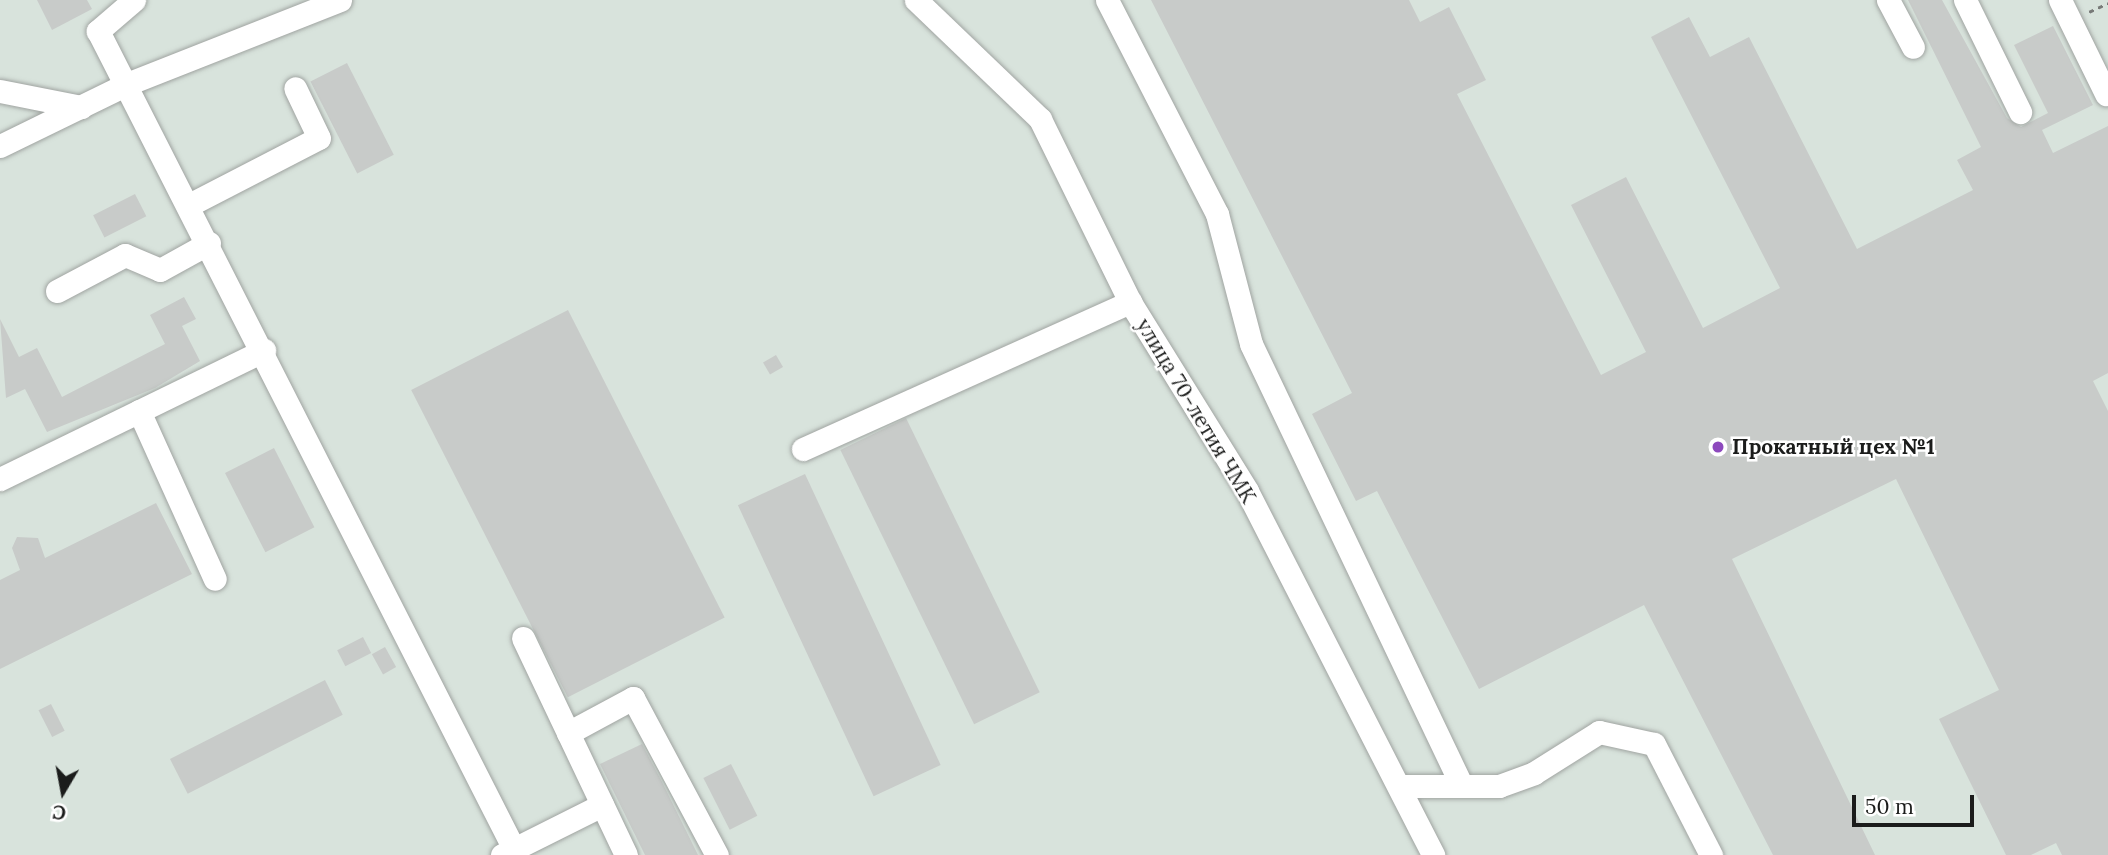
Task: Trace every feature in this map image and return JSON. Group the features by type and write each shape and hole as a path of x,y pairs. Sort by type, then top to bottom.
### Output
{"street":[{"path":"134,0 98,31 264,350 511,853 602,806"},
{"path":"0,146 127,84 340,0"},
{"name":"улица 70-летия ЧМК","path":"916,0 1040,119 1130,302 1247,491 1433,855"},
{"path":"1107,0 1217,214 1251,344 1460,782"},
{"path":"1888,0 1913,47"},
{"path":"1973,3 2020,112"},
{"path":"2065,10 2106,94"},
{"path":"189,205 319,138 295,88"},
{"path":"0,91 81,107"},
{"path":"57,291 125,255 160,270 209,243"},
{"path":"803,449 1130,302"},
{"path":"0,479 264,350"},
{"path":"139,411 215,579"},
{"path":"523,638 626,855"},
{"path":"568,733 633,698 717,855"},
{"path":"1400,786 1460,782 1499,786 1534,773 1599,732 1654,744 1711,855"}],"path":[{"path":"2065,10 2108,2"}],"shaded area":[{"path":"0,0 2108,0 2108,855 0,855"}],"building":[{"path":"37,0 87,0 92,9 52,30"},
{"name":"Прокатный цех №1","path":"1151,0 1409,0 1420,22 1449,7 1486,80 1457,94 1601,375 1646,352 1571,205 1626,177 1703,328 1780,288 1651,37 1689,17 1710,57 1749,37 1857,249 1973,190 1957,160 1981,147 1908,0 1942,0 2007,118 2021,127 2048,113 2014,45 2053,26 2093,105 2042,130 2053,153 2108,126 2108,373 2093,381 2108,411 2108,855 2062,855 2056,843 2031,855 2006,855 1939,719 1999,690 1896,479 1732,559 1875,855 1773,855 1644,605 1479,689 1377,491 1356,501 1312,414 1352,393"},
{"path":"347,63 394,155 357,173 310,82"},
{"path":"135,194 146,216 104,238 93,215"},
{"path":"184,297 196,319 182,326 200,361 155,388 47,432 25,389 6,398 0,319 19,357 37,348 62,397 165,344 150,315"},
{"path":"568,310 725,617 568,697 411,390"},
{"path":"776,355 783,367 770,375 763,362"},
{"path":"906,418 1040,692 974,724 840,450"},
{"path":"274,448 314,527 265,552 225,473"},
{"path":"805,474 941,765 874,796 738,505"},
{"path":"156,503 192,574 0,669 0,580 20,570 12,548 17,537 38,538 45,558"},
{"path":"363,637 371,653 345,666 337,650"},
{"path":"385,647 396,667 383,674 372,654"},
{"path":"325,680 343,715 188,794 170,759"},
{"path":"51,704 65,731 52,737 39,710"},
{"path":"642,744 698,855 645,855 600,764"},
{"path":"731,764 757,816 730,830 703,778"}],"place":[{"name":"Прокатный цех №1","path":"1718,447"}]}
